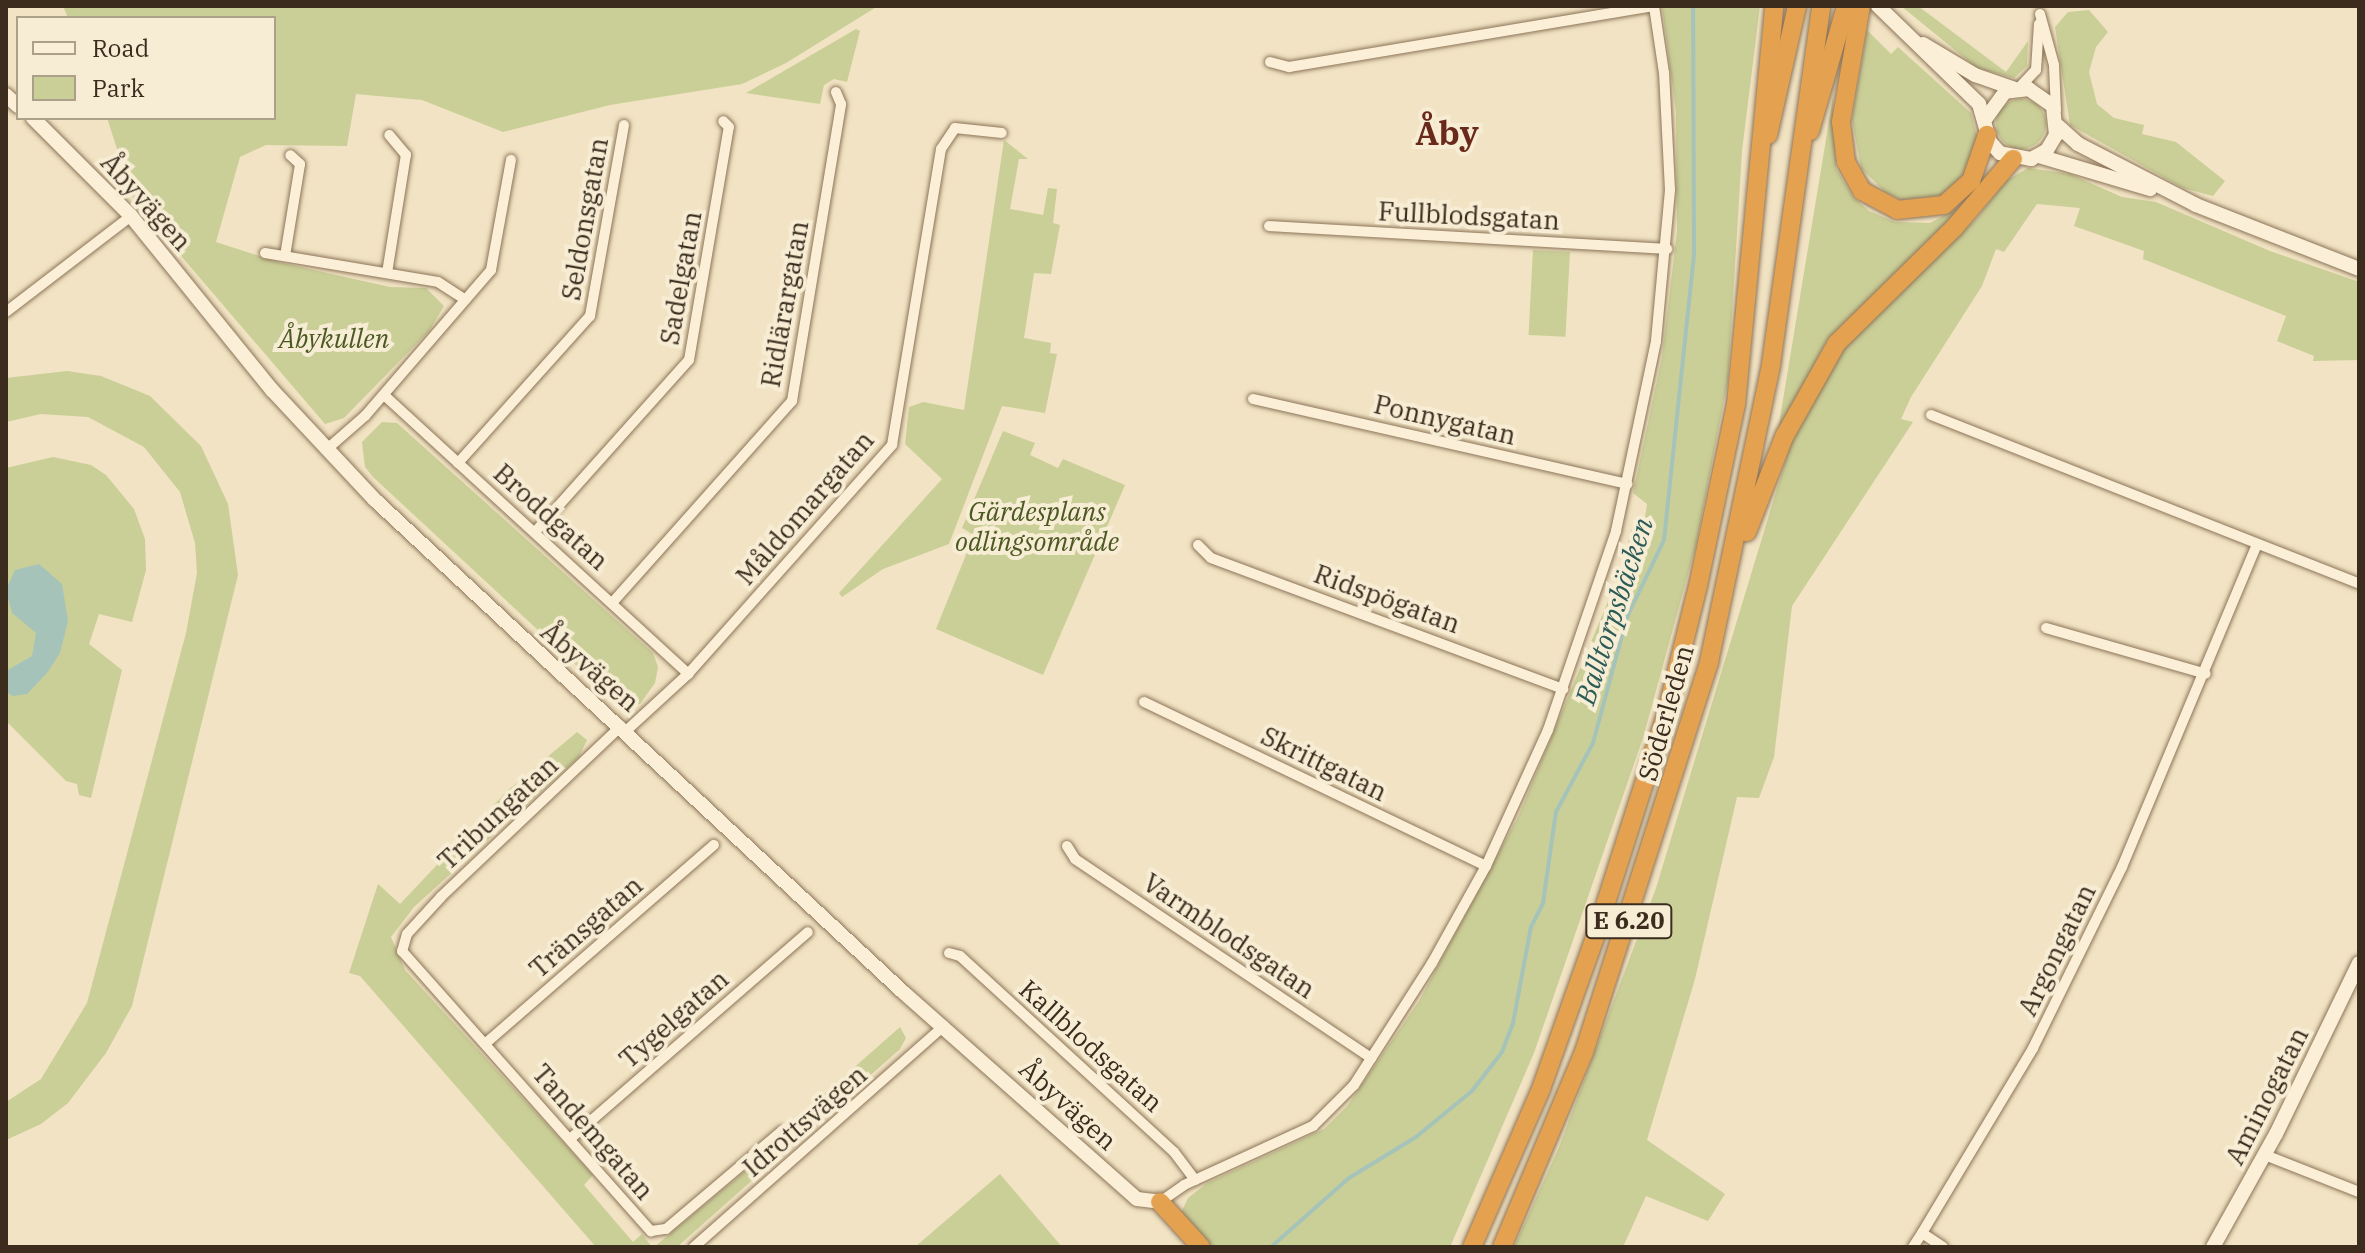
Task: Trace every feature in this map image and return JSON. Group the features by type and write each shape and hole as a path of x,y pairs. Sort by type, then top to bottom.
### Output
{"highway":[{"path":"1756,192 1774,6"},
{"path":"1756,192 1797,6"},
{"path":"1799,172 1804,98 1821,6"},
{"path":"1799,172 1846,6"},
{"path":"1861,6 1841,122 1846,162 1862,191 1897,210 1944,205 1971,181 1987,126"},
{"path":"1727,586 1784,437 1837,343 1954,228 2013,159"},
{"name":"Söderleden","path":"1502,1247 1559,1119 1615,965 1692,719 1727,586 1771,364 1799,172"},
{"name":"Söderleden","path":"1472,1247 1569,1014 1674,684 1736,404 1756,192"},
{"path":"1160,1202 1201,1247"}],"street":[{"path":"1160,1202 1195,1180 1313,1126 1371,1058 1486,866 1563,689 1593,610 1627,484 1656,341 1667,249 1669,157 1653,6 1289,67 1270,62"},
{"path":"1878,6 1970,95 1987,126 1994,148 2013,159 2039,156 2196,205 2359,269"},
{"path":"1987,126 1996,99 2017,88 2036,70 2040,14 2054,65 2057,121 2052,143 2039,156"},
{"path":"1899,29 1975,75 2047,98 2057,121 2078,144 2196,205"},
{"name":"Ridlärargatan","path":"612,603 792,401 841,104 836,92"},
{"name":"Åbyvägen","path":"35,120 131,216 326,450 507,626 623,728 944,1026 1137,1199 1160,1202"},
{"name":"Sadelgatan","path":"535,532 689,360 729,127 723,121"},
{"name":"Seldonsgatan","path":"458,463 590,316 624,125"},
{"name":"Måldomargatan","path":"623,728 688,674 892,445 941,149 955,128 1002,133"},
{"path":"387,273 406,155 389,135"},
{"path":"285,256 300,164 290,155"},
{"path":"326,450 384,395 496,261 511,160"},
{"path":"6,312 131,216"},
{"name":"Fullblodsgatan","path":"1269,226 1667,249"},
{"path":"265,253 448,285 464,299"},
{"name":"Broddgatan","path":"384,395 688,674"},
{"name":"Ponnygatan","path":"1253,399 1627,484"},
{"path":"1931,415 2359,584"},
{"name":"Ridspögatan","path":"1198,545 1211,558 1563,689"},
{"name":"Argongatan","path":"1913,1247 2033,1048 2122,867 2206,674 2257,545"},
{"path":"2046,628 2206,674"},
{"name":"Skrittgatan","path":"1144,702 1486,866"},
{"name":"Tribungatan","path":"407,934 623,728"},
{"name":"Tränsgatan","path":"486,1043 714,845"},
{"name":"Varmblodsgatan","path":"1067,846 1075,859 1371,1058"},
{"name":"Tygelgatan","path":"570,1139 808,932"},
{"name":"Tandemgatan","path":"407,934 402,951 657,1233 782,1131"},
{"name":"Kallblodsgatan","path":"949,953 960,956 1163,1142 1195,1180"},
{"name":"Aminogatan","path":"2213,1247 2265,1155 2359,963"},
{"name":"Idrottsvägen","path":"694,1247 944,1026"},
{"path":"2265,1155 2359,1192"},
{"path":"1922,1233 1943,1247"}],"green space":[{"name":"Åbykullen","path":"63,6 878,6 786,63 742,84 610,105 503,132 422,100 356,94 347,146 266,145 240,157 216,242 278,262 390,287 426,288 444,306 429,331 344,418 325,424 134,201 108,120 276,120 276,16 67,16"},
{"path":"1662,6 1760,6 1742,151 1728,380 1696,545 1643,738 1534,1053 1450,1247 1207,1247 1181,1213 1188,1198 1207,1183 1324,1129 1348,1105 1419,1001 1518,817 1619,575 1635,518 1645,517 1647,504 1633,493 1662,357 1677,231 1676,112"},
{"path":"1901,6 1918,6 2006,72 2028,41 2027,66 2014,78 1977,68"},
{"path":"2089,10 2108,32 2096,47 2089,72 2097,104 2114,118 2144,125 2142,134 2176,142 2225,181 2213,196 2183,188 2070,125 2055,27 2068,12"},
{"path":"856,29 860,31 847,82 834,79 824,85 820,104 746,93"},
{"path":"1867,30 1891,54 1898,47 1971,113 1977,136 1969,170 1946,195 1902,200 1885,192 1861,168 1852,119"},
{"path":"1833,97 1836,168 1853,197 1869,211 1895,222 1930,223 1965,204 1827,340 1777,436"},
{"path":"2021,99 2039,106 2046,124 2039,142 2021,149 2003,142 1996,124 2003,106"},
{"path":"1004,140 1028,159 1019,159 1010,209 1043,215 1048,188 1057,189 1053,223 1060,225 1051,274 1034,273 1024,338 1051,343 1050,353 1057,354 1045,413 1002,406 949,544 883,569 842,597 839,593 942,479 905,444 909,407 923,402 964,410"},
{"path":"2028,168 2070,174 2122,197 2156,202 2270,251 2359,282 2359,360 2313,361 2314,356 2277,341 2286,316 2143,259 2144,251 2074,226 2080,208 2037,204 2004,252 1996,249 1982,286 1911,397 1901,419 1913,422 1792,606 1774,757 1759,798 1737,797 1695,979 1647,1140 1725,1194 1708,1221 1646,1196 1623,1247 1514,1247 1559,1147 1656,888 1792,439 1834,361 1859,328 1976,219 2007,180"},
{"path":"1533,250 1570,252 1566,337 1529,335"},
{"path":"67,371 101,376 150,396 201,446 228,504 238,575 132,1006 106,1053 68,1103 41,1124 6,1140 6,1102 41,1079 87,1003 186,633 197,573 195,543 180,492 144,447 88,417 41,414 6,422 6,378"},
{"path":"382,422 397,423 653,653 658,667 655,683 640,704 629,706 608,695 373,477 365,467 362,442"},
{"name":"Gärdesplans odlingsområde","path":"1003,431 1035,443 1030,455 1058,468 1063,459 1125,485 1043,675 936,629 974,535 962,528"},
{"path":"53,457 91,465 106,475 134,509 145,539 146,570 132,622 99,614 89,644 122,670 91,798 79,795 77,784 66,781 6,721 6,468"},
{"path":"577,732 587,740 579,757 414,907 391,937 405,970 593,1175 584,1185 633,1242 642,1234 652,1247 596,1247 360,976 349,973 378,884 400,904 507,791"},
{"path":"900,1027 906,1038 900,1049 677,1247 654,1247 790,1134 799,1116"},
{"path":"1000,1174 1062,1247 915,1247"}],"water":[{"path":"39,564 62,584 68,621 60,653 47,673 27,694 13,696 6,692 6,671 32,656 36,633 12,613 6,590 15,570"}],"waterway":[{"name":"Balltorpsbäcken","path":"1271,1247 1349,1178 1416,1137 1472,1091 1502,1052 1513,1023 1531,927 1543,903 1556,812 1593,743 1627,617 1664,540 1694,254 1693,6"}],"district":[{"name":"Åby","path":"1447,133"}]}
